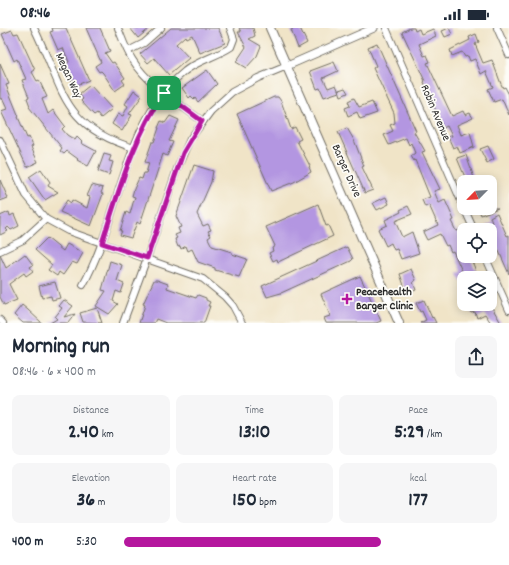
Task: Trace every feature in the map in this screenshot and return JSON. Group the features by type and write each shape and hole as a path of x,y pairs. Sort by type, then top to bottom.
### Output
{"main road":[{"name":"Barger Drive","path":"270,28 399,323"}],"street":[{"name":"Megan Way","path":"34,28 62,93 78,118 89,128 102,136 134,148"},
{"path":"118,28 128,51 137,66 164,93 202,121"},
{"path":"128,51 144,43 161,28"},
{"path":"83,285 95,263 134,148 153,110 164,93 194,64 231,48 234,39 230,28"},
{"path":"123,323 183,153 202,121 232,92 258,78 374,28"},
{"name":"Robin Avenue","path":"386,28 457,192"},
{"path":"497,28 509,55"},
{"path":"0,140 26,195 46,219 68,231 203,279 225,297 233,306 242,323"},
{"path":"0,251 23,240 46,219"},
{"path":"488,263 509,310"},
{"path":"0,320 3,323"}],"building":[{"path":"52,28 66,28 89,80 74,86 71,80 74,79 64,64 69,62 63,48 58,50 50,32 53,31"},
{"path":"86,28 100,28 110,51 105,53 112,63 114,62 125,78 122,80 125,84 115,91 103,73 101,71 99,72 95,66 101,62"},
{"path":"130,28 150,28 138,38"},
{"path":"171,28 218,28 225,43 200,53 192,35 186,38 185,36 176,44 189,58 169,75 154,58 148,63 140,54"},
{"path":"239,28 253,28 255,36 249,39 261,46 257,56 246,68 236,62 246,47 238,32 241,32"},
{"path":"300,28 307,43 298,48 291,30"},
{"path":"410,28 414,28 415,31 419,29 421,34 433,29 436,36 419,44 424,56 427,55 430,62 427,63 452,116 463,111 465,115 470,113 473,118 457,125 461,135 470,132 474,147 460,153 457,146 453,148 448,137 452,136 447,126 443,128 424,82 425,81 402,32"},
{"path":"449,28 452,34 445,37 442,31"},
{"path":"12,30 14,34 18,33 35,70 32,72 37,81 39,80 47,97 42,99 48,114 53,110 65,126 62,129 67,135 75,140 77,137 82,142 81,143 96,151 88,166 77,160 78,159 67,151 64,154 60,151 62,148 29,107 27,98 29,97 22,80 26,79 17,59 14,61 2,34"},
{"path":"476,34 479,42 475,44 483,63 492,60 501,84 503,88 505,87 509,95 509,115 502,99 494,102 488,89 493,87 486,71 481,74 475,59 470,61 468,56 465,57 462,52 452,56 450,50 470,40 469,37"},
{"path":"377,43 416,131 414,132 425,151 422,152 440,189 434,191 439,203 445,200 454,220 451,221 457,231 457,260 453,251 451,252 448,245 446,246 440,234 427,240 423,232 438,225 429,205 425,207 422,200 430,197 415,160 414,161 411,156 415,153 411,143 409,145 406,138 389,145 384,135 393,131 390,125 395,123 394,113 373,68 376,66 368,47"},
{"path":"334,62 338,71 323,78 328,88 336,85 339,92 324,97 320,88 317,89 310,71"},
{"path":"0,64 9,84 6,85 18,117 27,138 29,137 33,146 31,147 38,162 27,167 1,111 7,109 2,98 0,99"},
{"path":"207,70 217,84 198,102 191,96 189,98 182,88"},
{"path":"90,85 112,109 101,118 97,113 94,115 81,101 83,99 79,94"},
{"path":"345,88 348,93 341,96 339,90"},
{"path":"134,90 142,96 129,114 132,115 122,131 112,124 118,114 123,116 128,106 125,104"},
{"path":"274,97 278,97 281,101 291,129 295,127 301,139 297,141 310,166 311,172 294,182 271,191 237,114"},
{"path":"354,98 359,107 372,102 377,113 360,119 357,112 348,116 345,108 350,106 348,101"},
{"path":"170,116 179,120 169,141 173,142 167,156 163,154 140,224 137,222 131,238 120,235 126,212 130,214 135,197 132,196 134,189 139,178 142,179 144,173 146,173 149,163 145,162 152,142 154,142 161,121 165,123"},
{"path":"347,128 354,140 364,166 362,167 373,190 365,193 338,132"},
{"path":"488,146 494,159 487,163 480,149"},
{"path":"104,154 111,156 109,161 113,162 109,175 98,171"},
{"path":"466,155 473,175 464,175 457,158"},
{"path":"194,165 213,171 211,182 197,214 203,226 208,224 211,230 208,231 211,236 208,238 212,246 232,252 232,254 247,259 239,277 215,270 215,268 198,262 192,249 188,251 186,246 181,249 180,246 178,247 175,239 177,238 175,235 180,233 178,228 181,227 176,216"},
{"path":"41,169 50,182 48,186 58,192 45,200 29,177"},
{"path":"0,180 8,198 0,201"},
{"path":"92,185 103,188 101,193 103,194 91,226 60,212 67,200 71,203 72,200 87,208 90,197 87,196"},
{"path":"386,197 389,204 377,210 373,203"},
{"path":"318,204 326,226 328,225 333,236 278,262 277,259 273,261 269,253 273,251 272,248 275,246 266,227"},
{"path":"408,206 412,214 395,221 402,237 412,232 419,253 401,259 397,249 394,250 391,243 386,246 378,229 387,225 385,220 401,212 400,210"},
{"path":"9,212 10,216 14,214 19,226 11,230 8,227 6,229 8,231 0,235 0,216"},
{"path":"497,213 507,236 509,235 509,274 498,249 497,250 497,223 492,223 490,217 497,215"},
{"path":"47,238 63,251 67,244 83,253 77,264 72,262 63,275 59,272 57,276 48,270 52,265 35,250"},
{"path":"347,247 353,259 351,261 281,293 267,297 262,286"},
{"path":"25,254 33,265 30,267 33,271 26,276 24,273 9,284 17,300 4,305 0,297 0,255 6,268"},
{"path":"110,261 122,265 117,281 124,284 121,293 116,291 113,301 118,304 109,314 96,306 106,291 102,290"},
{"path":"458,263 472,263 476,271 462,271"},
{"path":"411,269 416,280 413,282 416,290 407,294 400,274"},
{"name":"Peacehealth Barger Clinic","path":"360,276 381,321 376,323 326,323 324,318 330,316 321,294"},
{"path":"154,280 168,284 167,288 196,298 198,295 206,298 206,300 210,302 208,306 210,306 204,323 166,323 156,319 154,323 139,323 145,305 143,304"},
{"path":"55,282 60,298 52,300 51,296 42,298 39,286"},
{"path":"64,300 73,306 64,317 75,314 68,323 50,323 57,319 55,317 62,308 59,306"},
{"path":"424,300 432,318 433,317 436,323 420,323 426,320 416,303"},
{"path":"22,305 42,323 23,323 14,315"},
{"path":"97,308 102,323 83,322 80,313"},
{"path":"470,311 494,311 501,323 491,323 485,314 477,318 475,312 471,313"}],"place":[{"name":"Peacehealth Barger Clinic","path":"347,299"}],"route":[{"path":"164,93 202,121 183,153 147,258 102,243 134,148 143,127 164,93"}]}
